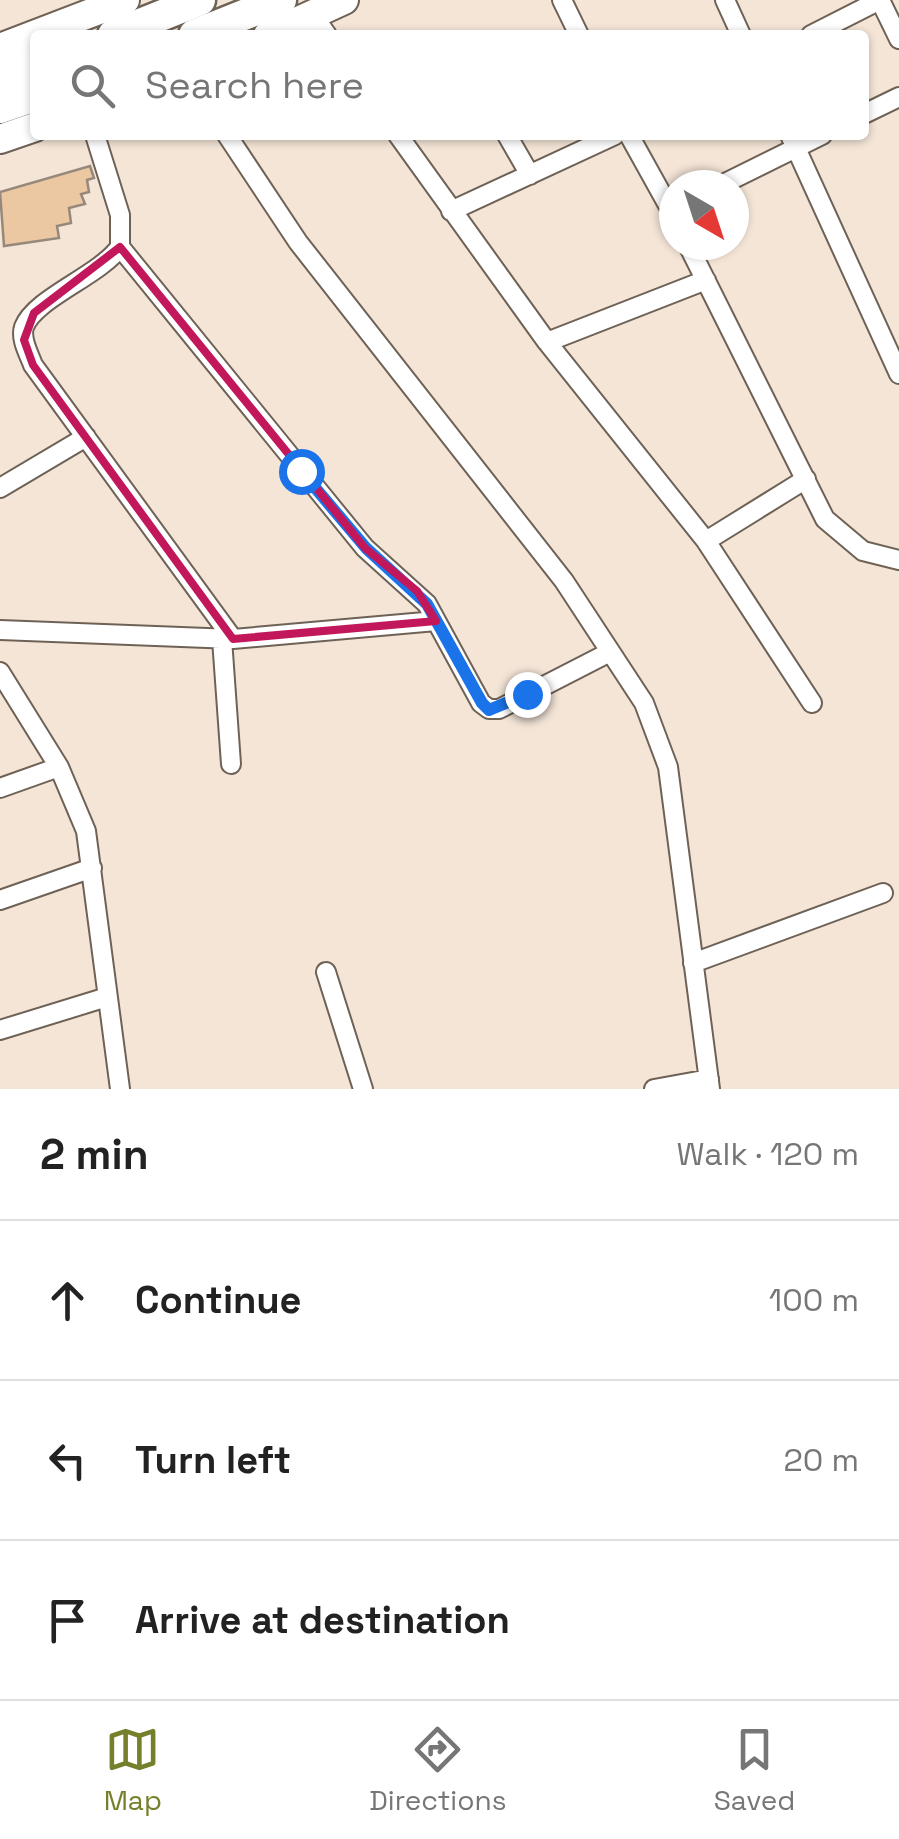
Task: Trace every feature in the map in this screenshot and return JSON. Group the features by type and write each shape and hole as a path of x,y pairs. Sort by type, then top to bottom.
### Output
{"main road":[{"path":"125,30 200,0"},
{"path":"206,30 281,0"},
{"path":"0,78 30,67"},
{"path":"0,108 30,98"}],"street":[{"path":"47,30 125,0"},
{"path":"294,30 320,25 344,0"},
{"path":"562,0 577,30"},
{"path":"725,0 740,30"},
{"path":"821,30 880,0 899,39"},
{"path":"0,48 30,36"},
{"path":"869,111 899,96"},
{"path":"0,139 30,129"},
{"path":"98,140 120,214 120,247 353,533 417,592 489,710 610,652"},
{"path":"230,140 298,242 564,582 644,703 668,768 710,1084 654,1089"},
{"path":"401,140 547,342 706,541 812,703"},
{"path":"509,140 530,175"},
{"path":"451,211 604,140"},
{"path":"632,140 659,187"},
{"path":"746,170 793,141 899,374"},
{"path":"120,247 98,270 34,313 24,328 33,365 228,639 231,764"},
{"path":"696,260 825,519 841,537 864,552 899,560"},
{"path":"547,342 706,280"},
{"path":"0,488 86,436"},
{"path":"706,541 806,479"},
{"path":"0,630 228,639 436,621"},
{"path":"0,672 59,767 86,831 120,1089"},
{"path":"0,788 59,767"},
{"path":"0,900 92,868"},
{"path":"693,963 883,893"},
{"path":"326,972 363,1089"},
{"path":"0,1030 107,997"}],"highlighted area":[{"path":"120,247 365,548 417,591 436,621 233,639 33,365 24,340 34,313"}],"building":[{"path":"90,166 94,178 87,180 89,192 81,194 85,204 69,208 71,223 57,226 59,238 4,246 0,192"}],"route":[{"path":"301,471 366,548 427,604 489,710 527,694"}]}
